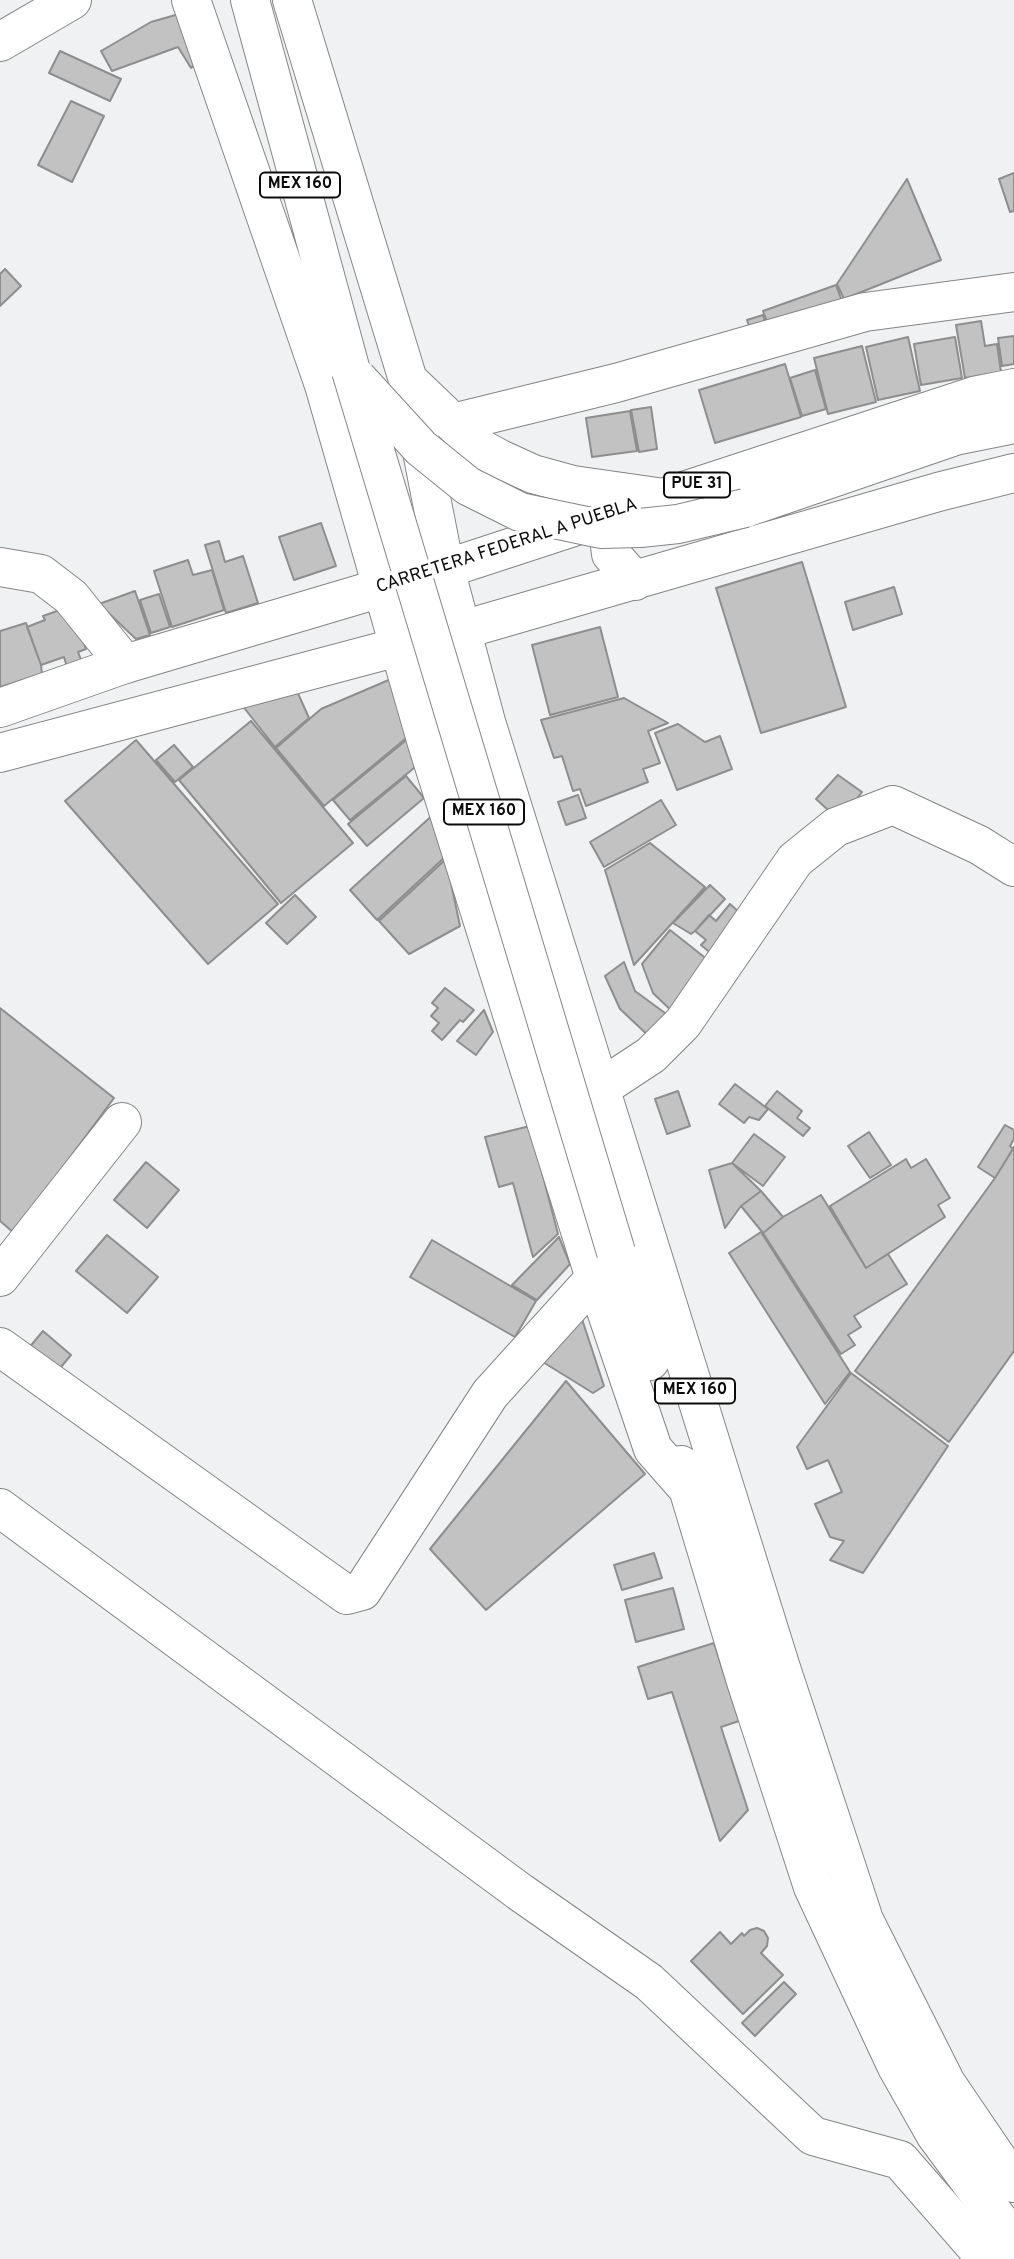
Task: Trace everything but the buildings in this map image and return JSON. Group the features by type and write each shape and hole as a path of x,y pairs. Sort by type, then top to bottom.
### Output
{"main road":[{"path":"0,41 72,0"},
{"path":"0,1347 347,1595 362,1591 490,1394 606,1265 426,740 382,587 337,378 191,0"},
{"name":"MEX 160","path":"250,0 337,378 606,1265 689,1490 864,1920 946,2083 1014,2183"},
{"name":"MEX 160","path":"292,0 404,370 445,569 486,722 601,1088 763,1671 813,1887 897,2067 935,2134 1014,2241"},
{"path":"453,423 616,383 865,312 1014,292"},
{"path":"337,378 404,370 478,447 533,474 573,485 659,498 680,504 689,513 695,545 687,565"},
{"path":"337,378 468,486 520,512 601,528 678,524 745,508 955,436 1014,424"},
{"name":"CARRETERA FEDERAL A PUEBLA","path":"0,708 125,664 445,569 974,396 1014,388"},
{"path":"0,753 401,647 938,492 1014,473"},
{"path":"618,512 609,538 611,554 635,581"},
{"path":"0,566 41,574 71,597 125,664"},
{"path":"426,740 486,722"},
{"path":"601,1088 651,1055 683,1023 795,860 836,827 893,805 979,845 1014,867"},
{"path":"0,1277 122,1122"},
{"path":"0,1508 520,1892 649,1982 813,2136 900,2160 976,2247 997,2259"}]}
